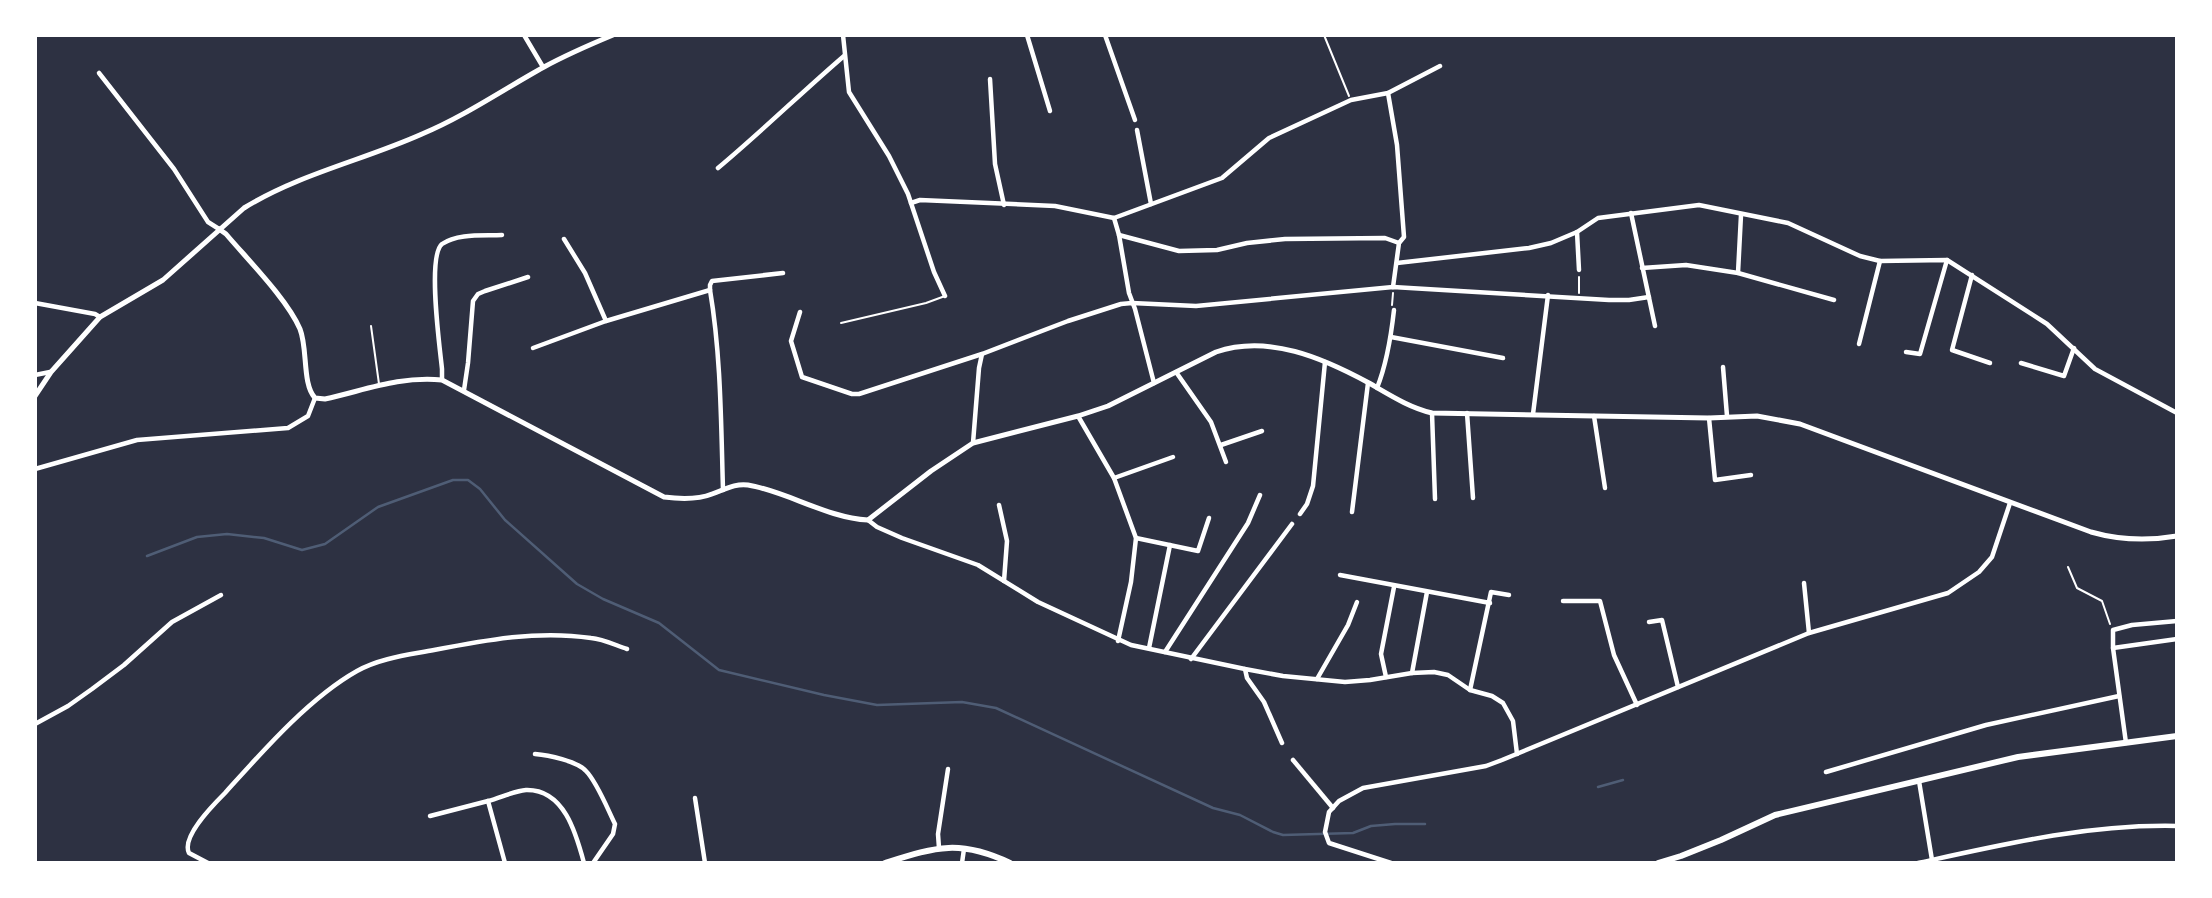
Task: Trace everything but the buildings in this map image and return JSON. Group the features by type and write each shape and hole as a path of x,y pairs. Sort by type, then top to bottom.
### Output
{"main road":[{"path":"1658,863 1721,840 1775,815 2018,757 2177,736"},
{"path":"885,863 939,848 965,848 1010,863"}],"street":[{"path":"524,35 543,67"},
{"path":"35,396 51,372 100,317 163,280 238,212 256,200 442,125 543,67 612,35"},
{"path":"843,35 851,95 889,156 912,203 934,272 945,296"},
{"path":"1027,35 1050,111"},
{"path":"1105,35 1135,120"},
{"path":"718,168 844,56"},
{"path":"912,203 920,200 1004,205 1025,203 1114,218 1223,178 1269,138 1351,100 1388,93 1440,66"},
{"path":"99,73 168,162 208,222 226,234 284,302 295,319 304,342 309,390 315,398 325,399 411,379 442,380 664,497 695,498 740,484 808,506 868,520 902,538 971,561 1038,602 1118,641 1191,659 1317,679 1352,682 1412,673 1434,672 1448,675 1470,690 1497,698 1506,707 1514,725 1517,754"},
{"path":"990,79 995,164 1004,205"},
{"path":"1388,93 1397,145 1404,237 1399,243 1393,287"},
{"path":"1137,130 1151,204"},
{"path":"1397,264 1551,243 1577,232 1598,218 1699,205 1788,223 1860,256 1880,261 1947,260 2047,324 2095,369 2177,413"},
{"path":"1631,213 1655,326"},
{"path":"1738,273 1741,215"},
{"path":"1114,218 1123,267 1154,383"},
{"path":"1577,232 1579,270"},
{"path":"442,380 435,295 435,262 438,248 454,239 502,235"},
{"path":"1119,235 1179,251 1217,250 1247,243 1285,239 1385,238 1399,243"},
{"path":"564,239 586,273 606,321"},
{"path":"1906,352 1920,354 1947,260"},
{"path":"1859,344 1880,261"},
{"path":"1642,268 1686,265 1738,273 1835,300"},
{"path":"723,490 715,316 710,285 712,281 783,273"},
{"path":"1972,275 1952,349 1990,363"},
{"path":"464,390 473,301 478,294 528,277"},
{"path":"800,312 791,341 802,377 856,395 982,354 1121,304 1196,306 1393,287 1629,300 1649,297"},
{"path":"533,348 606,321 710,289"},
{"path":"1533,414 1548,295"},
{"path":"35,303 100,317"},
{"path":"1377,388 1384,371 1394,310"},
{"path":"1391,337 1503,358"},
{"path":"868,520 931,471 973,443 1108,406 1228,347 1254,344 1288,349 1325,362 1407,406 1432,413 1710,418 1757,415 1800,425 2010,503 2117,539 2177,536"},
{"path":"2021,363 2064,376 2074,348"},
{"path":"973,443 982,354"},
{"path":"1300,514 1307,504 1313,486 1325,362"},
{"path":"1723,367 1727,416"},
{"path":"1175,371 1211,422 1226,462"},
{"path":"35,375 51,372"},
{"path":"1352,512 1368,383"},
{"path":"35,469 138,440 288,428 308,416 315,398"},
{"path":"1432,413 1435,499"},
{"path":"1467,413 1473,498"},
{"path":"1077,416 1114,478 1136,538 1131,582 1118,641"},
{"path":"1594,416 1605,488"},
{"path":"1710,418 1716,480 1751,475"},
{"path":"1221,445 1262,431"},
{"path":"1114,478 1173,457"},
{"path":"1165,652 1248,523 1259,495"},
{"path":"1391,863 1334,845 1325,835 1329,812 1339,802 1363,789 1486,766 1810,633 1948,593 1979,572 1993,557 2010,503"},
{"path":"999,505 1007,541 1004,581"},
{"path":"1136,538 1198,551 1209,518"},
{"path":"1191,659 1292,524"},
{"path":"1149,648 1170,545"},
{"path":"1340,575 1490,603"},
{"path":"1804,583 1810,633"},
{"path":"1386,677 1381,654 1394,587"},
{"path":"1412,673 1427,592"},
{"path":"1470,690 1491,592 1509,595"},
{"path":"35,724 92,689 124,665 172,622 221,595"},
{"path":"1563,601 1600,601 1614,655 1637,705"},
{"path":"1317,679 1348,625 1357,602"},
{"path":"1649,622 1661,620 1678,687"},
{"path":"2126,743 2113,630 2132,625 2177,621"},
{"path":"208,863 189,853 186,846 189,837 216,802 299,717 338,683 368,666 397,657 516,636 592,638 627,649"},
{"path":"2113,648 2177,639"},
{"path":"1245,669 1247,678 1264,702 1282,743"},
{"path":"1826,772 1986,725 2119,696"},
{"path":"534,754 565,761 586,770 597,790 615,824 613,834 593,863"},
{"path":"1293,760 1333,808"},
{"path":"939,848 938,834 948,769"},
{"path":"1919,780 1932,860"},
{"path":"430,816 527,790 546,794 563,808 584,863"},
{"path":"695,798 705,863"},
{"path":"488,801 505,863"},
{"path":"1919,863 2091,829 2177,826"},
{"path":"962,863 965,848"}],"lane":[{"path":"841,323 945,296"},
{"path":"371,326 379,385"}],"path":[{"path":"1324,35 1351,100"},
{"path":"1578,297 1579,270"},
{"path":"1393,287 1394,310"},
{"path":"2068,567 2077,589 2102,601 2113,630"}],"waterway":[{"path":"147,556 197,537 227,534 264,538 302,550 325,544 378,507 453,480 468,480 480,489 505,520 577,584 603,599 659,623 719,670 877,705 962,702 996,708 1213,808 1240,815 1283,835 1353,833 1371,826 1425,824"},
{"path":"1598,787 1623,780"}]}
